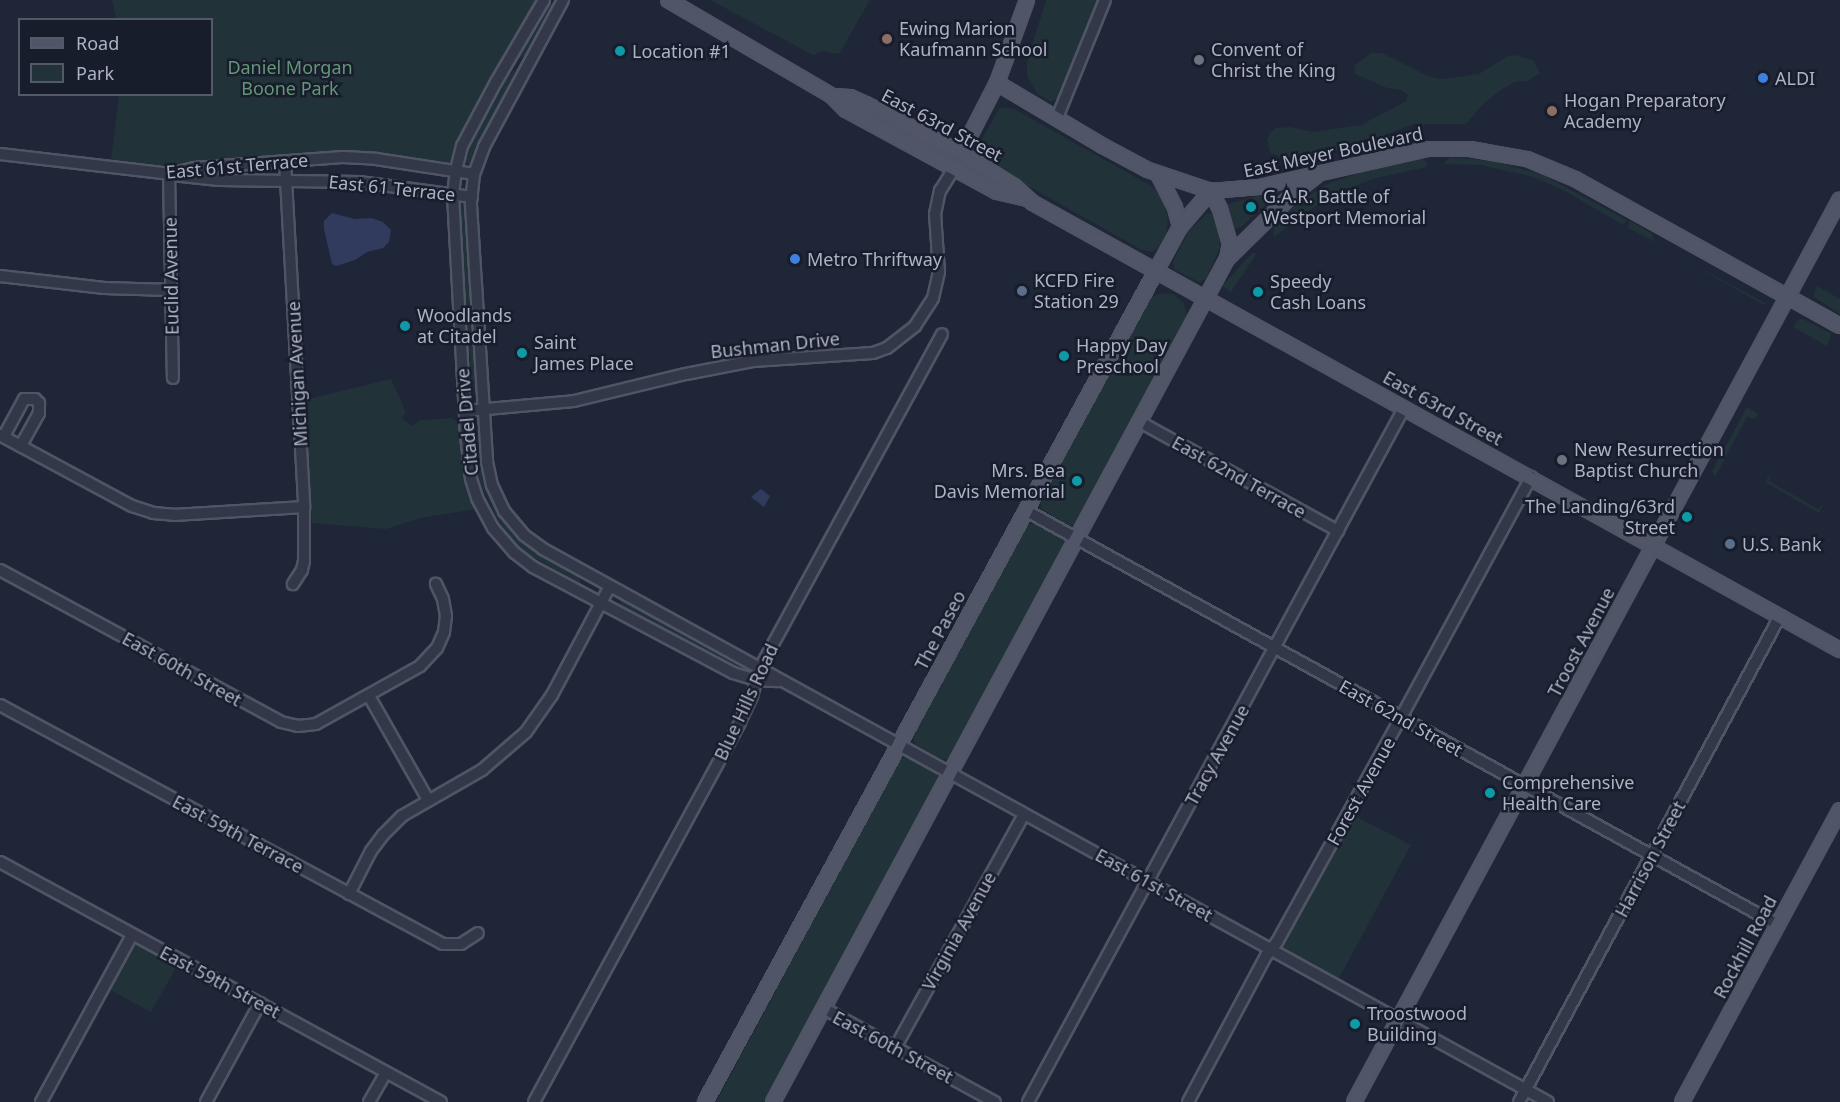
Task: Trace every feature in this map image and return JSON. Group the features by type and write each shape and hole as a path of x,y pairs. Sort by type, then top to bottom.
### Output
{"main road":[{"name":"East 63rd Street","path":"668,0 831,96 846,110 997,192 1028,200 1840,650"},
{"path":"895,136 951,157 961,153 997,83 1027,0"},
{"name":"East Meyer Boulevard","path":"997,83 1103,146 1158,174 1211,191 1259,187 1428,149 1470,149 1527,159 1575,179 1840,326"},
{"name":"East 63rd Street","path":"831,96 850,97 866,104 961,153 1014,186 1028,200"},
{"path":"954,169 961,166 970,168 986,177 1014,186"},
{"path":"1158,174 1175,208 1180,227"},
{"path":"1227,259 1293,194 1319,174"},
{"path":"773,1102 1227,259 1230,244 1220,209 1211,191"},
{"name":"The Paseo","path":"705,1102 1180,227 1211,191"},
{"name":"Troost Avenue","path":"1354,1102 1840,199"},
{"name":"Rockhill Road","path":"1682,1102 1839,816"}],"street":[{"name":"Citadel Drive","path":"544,0 462,146 456,170 453,195 465,411 471,479 477,498 493,528 515,554 533,567 733,673 756,680 784,681"},
{"name":"Citadel Drive","path":"563,0 484,147 474,174 472,197 487,462 492,485 504,511 524,535 543,549 760,668"},
{"path":"1058,118 1105,0"},
{"name":"East 61st Terrace","path":"0,154 169,174 194,168 343,157 474,174"},
{"name":"Michigan Avenue","path":"285,162 304,507 304,561 302,570 293,584"},
{"name":"Bushman Drive","path":"465,411 574,401 747,362 873,353 887,348 915,326 933,298 939,272 935,214 940,191 954,169"},
{"name":"East 61 Terrace","path":"169,174 189,178 359,182 472,197"},
{"name":"Euclid Avenue","path":"169,174 173,378"},
{"path":"0,276 104,288 171,291"},
{"name":"Blue Hills Road","path":"534,1102 740,722 753,696 760,668 942,334"},
{"path":"21,446 39,413 39,403 35,399 24,399 2,435 21,446 132,506 153,513 174,515 304,507"},
{"name":"Tracy Avenue","path":"1028,1102 1404,408"},
{"name":"East 62nd Terrace","path":"1140,422 1338,531"},
{"name":"Forest Avenue","path":"1188,1102 1401,718 1531,477"},
{"name":"East 62nd Street","path":"1025,510 1778,926"},
{"name":"East 60th Street","path":"0,570 281,722 298,726 316,724 420,666 437,648 444,632 446,616 443,599 436,584"},
{"path":"349,894 382,835 402,816 482,770 526,732 552,694 610,586"},
{"name":"Harrison Street","path":"1519,1102 1780,616"},
{"name":"East 61st Street","path":"760,668 1548,1102"},
{"path":"369,696 428,800"},
{"name":"East 59th Terrace","path":"0,705 443,944 461,944 478,933"},
{"name":"Virginia Avenue","path":"895,1047 1024,814"},
{"name":"East 59th Street","path":"2,867 132,934 441,1102"},
{"path":"41,1102 132,934"},
{"path":"206,1102 260,1004"},
{"name":"East 60th Street","path":"823,1008 995,1102"},
{"path":"369,1102 386,1072"}],"green space":[{"name":"Daniel Morgan Boone Park","path":"112,0 538,0 463,134 451,163 445,165 338,151 247,161 162,165 111,160 119,96 213,96 213,18 116,18"},
{"path":"710,0 870,0 839,54 824,51 813,55"},
{"path":"1046,0 1099,0 1060,97 1051,102 1037,93 1027,76 1027,62"},
{"path":"546,4 553,4 552,9 527,54 517,59"},
{"path":"1371,53 1382,53 1430,77 1442,79 1479,74 1508,56 1515,55 1533,60 1540,73 1527,81 1515,82 1502,89 1483,104 1466,124 1414,124 1350,148 1289,159 1270,153 1267,139 1276,128 1290,127 1313,132 1361,125 1406,101 1408,95 1401,90 1387,88 1355,74 1354,66"},
{"path":"517,68 478,146 473,162 469,165 465,161 473,141 509,75"},
{"path":"1000,107 1014,109 1153,187 1164,201 1168,217 1166,234 1159,247 1152,252 1142,250 982,160 978,156 978,146"},
{"path":"1450,157 1492,161 1541,174 1627,220 1623,225 1565,191 1534,177 1480,165 1443,164"},
{"path":"1421,158 1426,161 1427,167 1376,178 1342,191 1308,211 1274,237 1274,228 1284,213 1325,185 1367,170"},
{"path":"1278,191 1278,194 1241,227 1234,229 1225,205"},
{"path":"463,202 467,205 476,392 472,390 460,207"},
{"path":"1212,213 1218,225 1220,248 1206,279 1199,282 1175,270 1173,261 1189,231 1206,214"},
{"path":"1630,221 1651,233 1655,242 1628,228"},
{"path":"1252,253 1256,253 1255,256 1231,292 1222,286"},
{"path":"1672,253 1765,303 1764,305"},
{"path":"1817,286 1840,299 1840,314 1813,296"},
{"path":"1164,293 1173,294 1184,303 1187,316 1183,327 1079,522 1072,526 1066,524 1042,509 1040,499 1145,304 1153,296"},
{"path":"1799,319 1830,333 1831,337 1827,346 1793,327"},
{"path":"391,379 406,412 402,418 411,426 420,420 452,418 459,423 477,509 420,518 386,529 312,523 304,400"},
{"path":"1747,407 1758,414 1754,419 1747,417 1715,477 1712,471"},
{"path":"477,428 481,432 483,466 530,546 579,576 581,581 579,583 528,554 509,537 479,480 474,433"},
{"path":"1770,474 1769,481 1818,509 1824,503 1819,513 1765,482"},
{"path":"1034,522 1065,540 1063,552 953,756 951,759 942,759 916,745 913,737 915,731 1024,528"},
{"path":"620,599 743,664 745,669 739,671 620,606"},
{"path":"901,758 908,758 937,773 939,781 781,1075 766,1102 716,1102"},
{"path":"1355,816 1411,845 1338,980 1284,950 1284,945"},
{"path":"138,945 177,966 151,1012 110,990 133,947"}],"water":[{"path":"332,213 355,219 371,218 383,222 391,230 389,242 383,248 367,252 355,260 336,266 332,264 324,221"},
{"path":"761,489 770,496 764,507 751,497"}],"place":[{"name":"Ewing Marion Kaufmann School","path":"887,39"},
{"name":"Location #1","path":"620,51"},
{"name":"Convent of Christ the King","path":"1199,60"},
{"name":"ALDI","path":"1763,78"},
{"name":"Hogan Preparatory Academy","path":"1552,111"},
{"name":"G.A.R. Battle of Westport Memorial","path":"1251,207"},
{"name":"Metro Thriftway","path":"795,259"},
{"name":"KCFD Fire Station 29","path":"1022,291"},
{"name":"Speedy Cash Loans","path":"1258,292"},
{"name":"Woodlands at Citadel","path":"405,326"},
{"name":"Saint James Place","path":"522,353"},
{"name":"Happy Day Preschool","path":"1064,356"},
{"name":"New Resurrection Baptist Church","path":"1562,460"},
{"name":"Mrs. Bea Davis Memorial","path":"1077,481"},
{"name":"The Landing/63rd Street","path":"1687,517"},
{"name":"U.S. Bank","path":"1730,544"},
{"name":"Comprehensive Health Care","path":"1490,793"},
{"name":"Troostwood Building","path":"1355,1024"}]}
